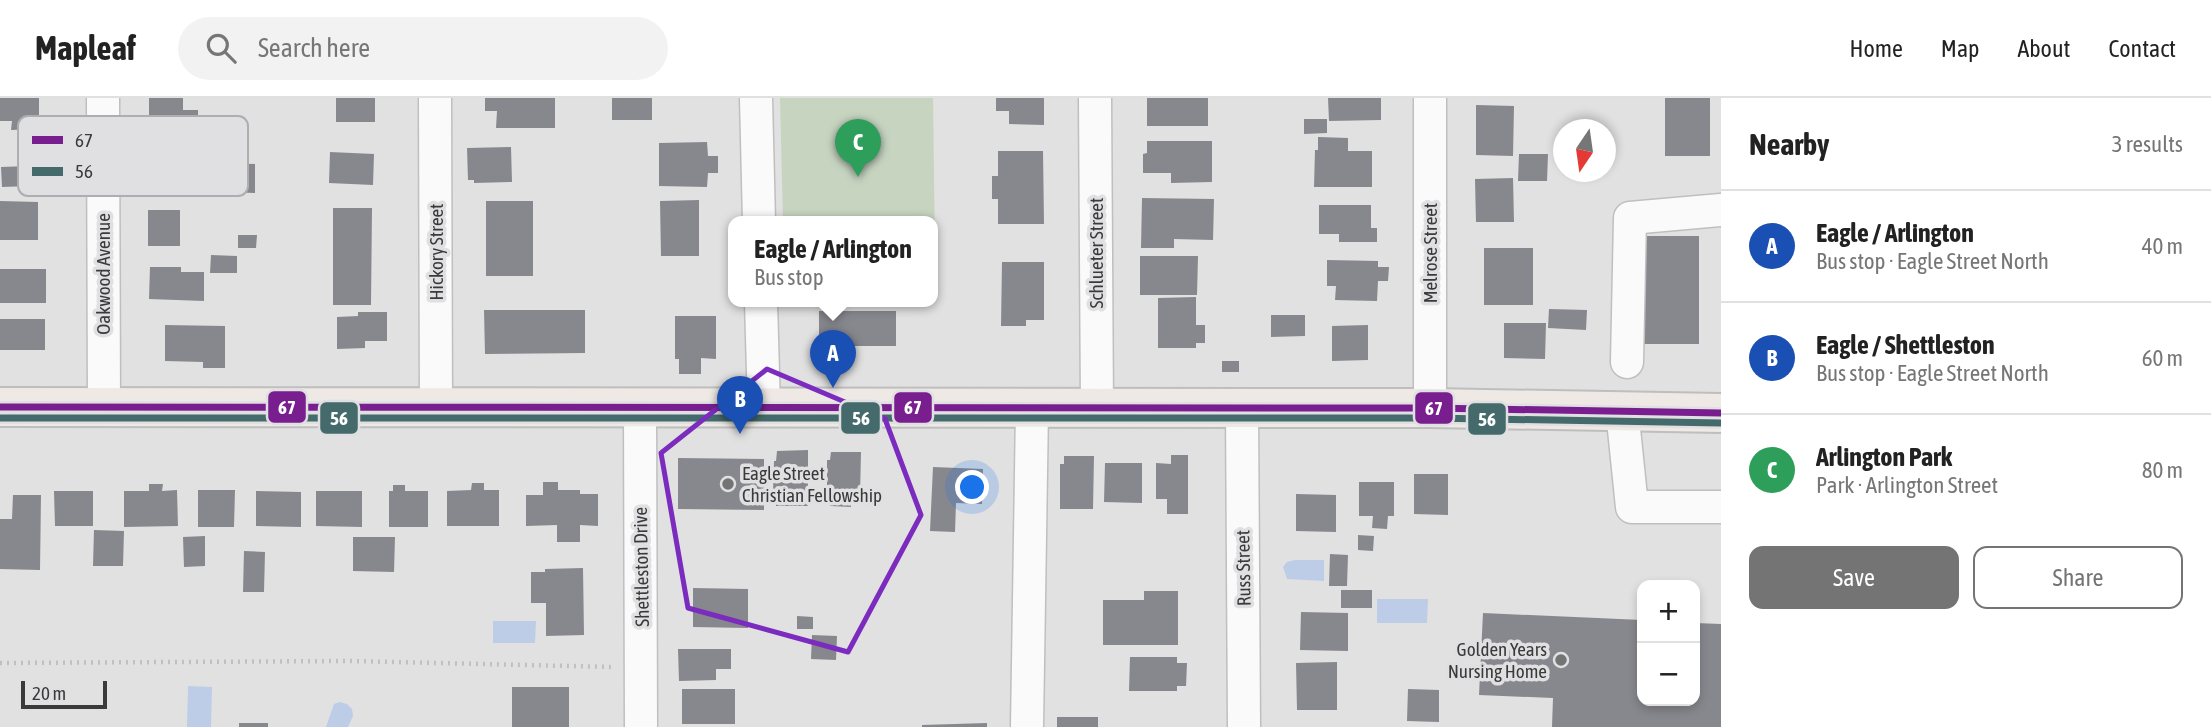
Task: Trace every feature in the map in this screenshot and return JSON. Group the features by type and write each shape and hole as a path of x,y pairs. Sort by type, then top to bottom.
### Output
{"main road":[{"path":"0,407 1430,408 1721,413"}],"street":[{"name":"Oakwood Avenue","path":"103,98 103,116"},
{"name":"Hickory Street","path":"435,98 436,406"},
{"path":"756,98 759,216"},
{"name":"Schlueter Street","path":"1095,98 1097,409"},
{"name":"Melrose Street","path":"1430,98 1430,408"},
{"name":"Oakwood Avenue","path":"103,196 104,407"},
{"path":"1627,362 1630,218 1721,210"},
{"path":"761,307 764,408"},
{"name":"Shettleston Drive","path":"640,407 642,727"},
{"path":"1027,727 1032,409"},
{"name":"Russ Street","path":"1242,409 1244,727"},
{"path":"1622,410 1632,507 1721,507"}],"path":[{"path":"0,663 350,661 642,668"}],"highlighted area":[{"path":"767,369 885,419 921,515 848,652 688,608 661,453"}],"green space":[{"path":"780,98 933,98 934,216 783,216"}],"water":[{"path":"1324,560 1324,581 1287,579 1283,567 1287,562"},
{"path":"1377,599 1428,599 1427,623 1377,623"},
{"path":"493,621 536,621 535,643 493,643"},
{"path":"188,686 212,687 211,727 187,727"},
{"path":"340,702 352,709 353,716 348,727 326,727 334,704"}],"building":[{"path":"0,98 39,98 39,116 18,116 18,130 11,130 12,121 0,121"},
{"path":"149,98 183,98 183,110 198,110 198,116 149,116"},
{"path":"336,98 375,98 375,122 336,122"},
{"path":"485,98 555,98 555,128 496,128 497,111 485,111"},
{"path":"612,98 652,98 652,120 612,120"},
{"path":"996,98 1044,98 1044,125 1009,124 1009,111 996,111"},
{"path":"1147,98 1208,98 1208,126 1147,126"},
{"path":"1328,98 1381,98 1381,120 1329,121"},
{"path":"1665,98 1710,98 1710,156 1665,156"},
{"path":"1476,105 1514,106 1513,156 1476,155"},
{"path":"1304,119 1327,119 1327,133 1304,134"},
{"path":"1318,137 1348,138 1348,151 1372,151 1372,187 1314,187"},
{"path":"1147,141 1212,141 1212,182 1171,183 1171,173 1143,173 1143,154 1147,153"},
{"path":"707,142 708,156 718,156 718,173 708,173 707,187 659,186 659,143"},
{"path":"511,147 512,182 474,183 474,180 468,180 467,148"},
{"path":"998,151 1043,151 1044,224 998,224 998,199 992,199 992,176 998,176"},
{"path":"330,152 374,154 373,185 329,183"},
{"path":"1519,154 1548,154 1547,181 1518,181"},
{"path":"248,164 255,164 255,193 248,193"},
{"path":"18,166 18,186 2,187 1,167"},
{"path":"1513,178 1514,222 1476,222 1475,179"},
{"path":"1142,198 1214,199 1213,240 1174,239 1174,248 1141,248"},
{"path":"699,200 699,256 661,256 660,201"},
{"path":"0,201 38,202 38,240 0,240"},
{"path":"486,201 533,201 533,276 486,276"},
{"path":"1319,205 1371,205 1371,228 1377,228 1377,242 1339,242 1339,234 1319,234"},
{"path":"333,208 372,208 371,305 333,305"},
{"path":"148,210 180,210 180,246 148,246"},
{"path":"238,235 257,235 256,248 238,248"},
{"path":"1640,236 1699,236 1699,344 1640,344"},
{"path":"1484,248 1533,248 1533,305 1484,305"},
{"path":"211,255 237,256 237,273 210,273"},
{"path":"1140,256 1198,256 1197,295 1140,295"},
{"path":"1327,260 1378,261 1378,267 1389,267 1388,281 1378,281 1377,301 1335,300 1336,286 1327,286"},
{"path":"1002,262 1044,262 1044,320 1026,320 1026,326 1001,326"},
{"path":"150,267 181,267 181,272 204,272 204,301 149,299"},
{"path":"0,269 46,269 46,303 0,303"},
{"path":"1196,297 1196,325 1205,325 1205,343 1196,343 1196,348 1158,348 1158,298"},
{"path":"1549,309 1587,310 1586,330 1548,328"},
{"path":"484,310 585,310 585,353 485,354"},
{"path":"819,311 896,311 896,346 819,346"},
{"path":"358,312 387,312 387,341 365,341 365,348 337,349 337,317 358,316"},
{"path":"1271,315 1305,315 1305,336 1271,337"},
{"path":"675,316 716,316 716,359 701,358 701,374 679,374 679,359 675,359"},
{"path":"0,319 45,319 45,350 0,350"},
{"path":"1504,323 1546,323 1545,359 1504,358"},
{"path":"165,325 225,326 225,368 203,368 203,362 165,361"},
{"path":"1368,325 1368,360 1332,361 1332,326"},
{"path":"1222,361 1239,361 1239,372 1222,372"},
{"path":"808,450 808,506 776,506 776,493 773,493 777,451"},
{"path":"831,452 861,452 860,495 851,495 851,507 830,506 830,495 827,495 827,460 830,460"},
{"path":"1171,455 1188,455 1188,514 1167,514 1167,499 1156,499 1156,463 1171,464"},
{"path":"1064,456 1094,456 1093,509 1060,509 1060,464 1064,464"},
{"path":"678,458 764,459 764,510 678,509"},
{"path":"1105,463 1142,463 1142,503 1104,502"},
{"path":"933,467 983,469 982,504 956,503 955,532 930,531"},
{"path":"1414,474 1448,474 1448,515 1414,514"},
{"path":"543,482 558,482 558,490 580,490 580,494 598,494 598,526 580,525 580,542 557,542 557,525 526,526 526,495 543,495"},
{"path":"1359,482 1394,482 1394,516 1388,516 1387,529 1372,528 1373,516 1359,516"},
{"path":"472,483 484,483 484,490 499,490 499,526 447,526 447,491 471,490"},
{"path":"149,484 163,484 162,491 177,490 178,526 124,527 124,491 149,491"},
{"path":"393,485 405,485 405,491 428,491 428,527 389,527 389,491 393,491"},
{"path":"198,490 235,490 234,527 198,527"},
{"path":"54,491 93,491 93,526 55,526"},
{"path":"256,491 301,492 301,527 256,526"},
{"path":"316,491 362,491 362,527 316,526"},
{"path":"1296,494 1336,495 1336,532 1296,531"},
{"path":"13,495 41,495 40,570 0,569 0,519 12,519"},
{"path":"94,530 124,531 123,566 93,566"},
{"path":"1358,535 1374,536 1373,551 1358,550"},
{"path":"205,536 205,566 184,567 183,537"},
{"path":"353,537 395,537 394,572 353,571"},
{"path":"244,551 265,552 264,592 243,592"},
{"path":"1330,554 1348,555 1347,586 1329,586"},
{"path":"583,568 584,635 546,636 546,603 531,603 531,572"},
{"path":"693,588 748,589 748,628 693,627"},
{"path":"1341,590 1372,590 1372,608 1341,608"},
{"path":"1144,591 1178,591 1178,645 1103,645 1103,600 1144,600"},
{"path":"1301,612 1348,613 1348,651 1300,650"},
{"name":"Golden Years Nursing Home","path":"1483,613 1637,620 1637,706 1700,706 1700,623 1721,624 1721,727 1552,727 1553,698 1479,695"},
{"path":"797,616 813,617 813,629 797,629"},
{"path":"812,635 837,636 836,660 811,659"},
{"path":"678,649 731,649 731,669 716,669 716,680 679,681"},
{"path":"1130,657 1177,657 1177,663 1187,663 1186,686 1177,686 1177,691 1129,691"},
{"path":"1337,662 1337,710 1297,710 1296,663"},
{"path":"512,687 569,687 569,727 512,727"},
{"path":"682,689 735,689 735,724 682,724"},
{"path":"1408,689 1439,690 1439,722 1407,721"},
{"path":"1057,717 1098,717 1098,727 1057,727"},
{"path":"239,723 268,723 268,727 239,727"},
{"path":"987,723 987,727 922,727 922,725"}],"transit line":[{"name":"67","path":"0,407 1430,408 1721,413"},
{"name":"56","path":"0,418 1430,418 1721,423"}],"place":[{"name":"Arlington Park","path":"858,177"},
{"name":"Eagle / Arlington","path":"833,388"},
{"name":"Eagle / Shettleston","path":"740,434"},
{"name":"Eagle Street Christian Fellowship","path":"728,484"},
{"name":"Golden Years Nursing Home","path":"1561,660"}]}
